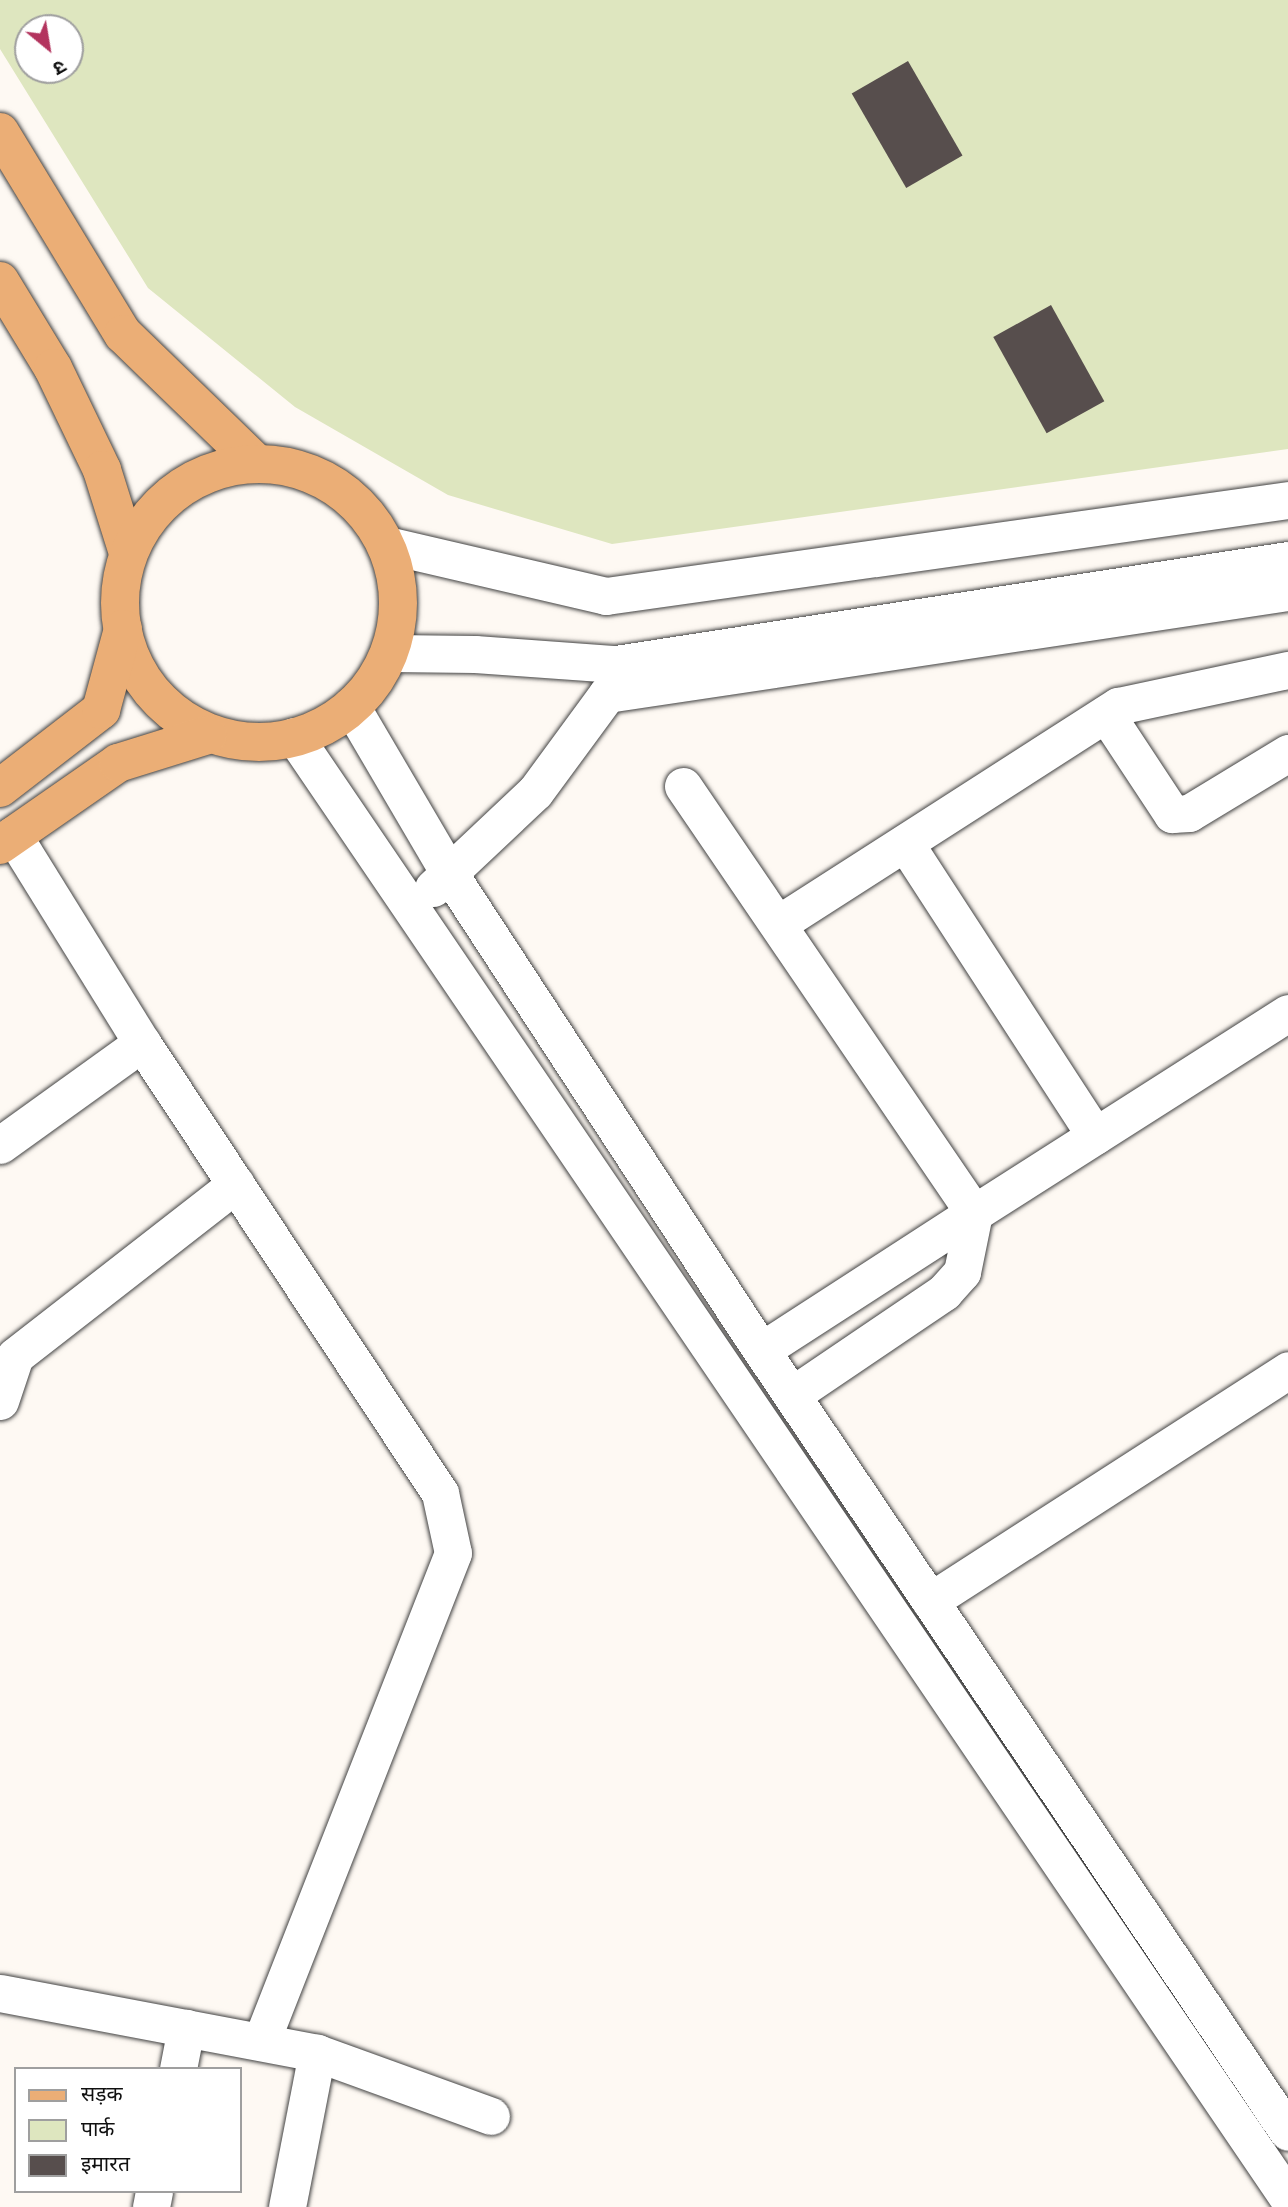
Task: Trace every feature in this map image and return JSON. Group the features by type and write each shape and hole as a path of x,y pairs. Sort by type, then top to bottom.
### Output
{"main road":[{"path":"0,132 123,334 256,463"},
{"path":"0,281 53,368 102,470 128,553"},
{"path":"256,463 310,472 355,500 387,545 400,605 390,653 364,696 316,731 262,744 208,734 167,710 130,661 118,597 128,553 166,498 202,475 256,463"},
{"path":"0,788 101,710 124,628"},
{"path":"6,840 118,763 208,734"}],"street":[{"path":"387,545 606,596 1288,500"},
{"path":"390,653 475,654 616,664 1288,560"},
{"path":"410,909 535,792 607,694 1288,592"},
{"path":"778,925 1118,706 1288,670"},
{"path":"351,706 449,873 668,1208 1288,2132"},
{"path":"1106,714 1172,814 1189,813 1288,753"},
{"path":"294,736 630,1234 1288,2198"},
{"path":"683,786 974,1213 962,1272 944,1292 792,1395"},
{"path":"6,840 440,1493 453,1553 261,2042"},
{"path":"905,843 1095,1136"},
{"path":"762,1350 1288,1013"},
{"path":"0,1145 142,1043"},
{"path":"0,1401 15,1356 236,1184"},
{"path":"630,1234 668,1208"},
{"path":"930,1601 1288,1370"},
{"path":"0,1993 317,2053 491,2116"},
{"path":"178,2067 186,2028"},
{"path":"287,2207 317,2053"}],"green space":[{"path":"0,0 1288,0 1288,449 612,544 448,495 295,407 148,288 22,84 84,84 84,14 14,14 14,72 0,49"}],"building":[{"path":"908,61 962,155 906,188 852,94"},
{"path":"1051,305 1104,401 1047,433 993,337"}]}
